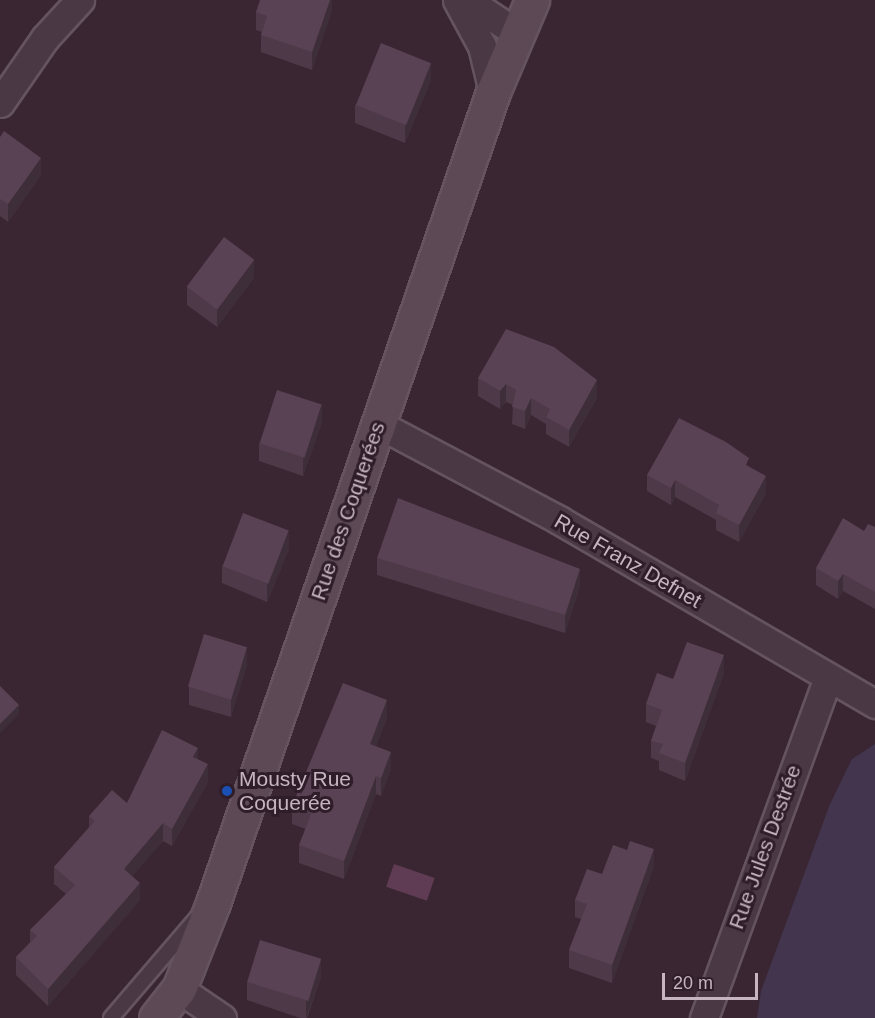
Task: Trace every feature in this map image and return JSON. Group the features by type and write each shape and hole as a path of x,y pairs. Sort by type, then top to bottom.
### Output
{"street":[{"path":"0,103 45,38 80,0"},
{"path":"457,0 482,46 493,92"},
{"path":"467,0 518,34"},
{"name":"Rue des Coquerées","path":"156,1018 179,989 213,903 493,92 518,34 526,1"},
{"name":"Rue Franz Defnet","path":"378,424 559,520 875,704"},
{"name":"Rue Jules Destrée","path":"704,1018 828,678"},
{"path":"179,989 222,1018"}],"lane":[{"path":"111,1018 188,923 213,903"}],"shaded area":[{"path":"875,744 875,1018 757,1018 761,991 830,804 852,759"},
{"path":"394,864 435,878 427,901 386,887"}],"building":[{"path":"260,0 330,0 312,52 261,35 267,16 256,12"},
{"path":"381,43 431,63 406,125 356,105"},
{"path":"4,131 41,158 8,204 0,199 0,137"},
{"path":"224,237 254,260 217,309 187,287"},
{"path":"506,329 554,347 597,380 569,430 546,417 550,409 531,398 525,411 512,407 516,390 506,384 500,391 478,378"},
{"path":"277,390 322,405 304,458 260,443"},
{"path":"679,418 726,442 749,458 746,465 766,476 739,525 716,513 719,505 675,480 671,488 647,475"},
{"path":"398,498 580,569 565,615 377,558"},
{"path":"243,513 289,531 268,584 223,566"},
{"path":"843,518 864,531 868,524 875,527 875,592 843,574 838,581 816,568"},
{"path":"204,634 247,647 231,700 188,687"},
{"path":"687,642 724,655 685,763 659,753 663,744 651,741 662,710 646,704 657,673 673,679"},
{"path":"343,683 387,700 370,744 391,752 381,778 376,776 344,861 299,845 311,814 292,806"},
{"path":"0,686 19,705 0,724"},
{"path":"162,730 198,748 193,757 208,764 172,829 163,823 124,869 140,883 48,989 16,957 37,936 30,930 75,885 54,867 95,821 89,816 112,790 127,803"},
{"path":"630,841 654,849 612,965 569,950 587,904 575,900 587,869 602,874 613,845 627,850"},
{"path":"260,940 321,959 308,1001 247,982"}],"place":[{"name":"Mousty Rue Coquerée","path":"227,791"}]}
